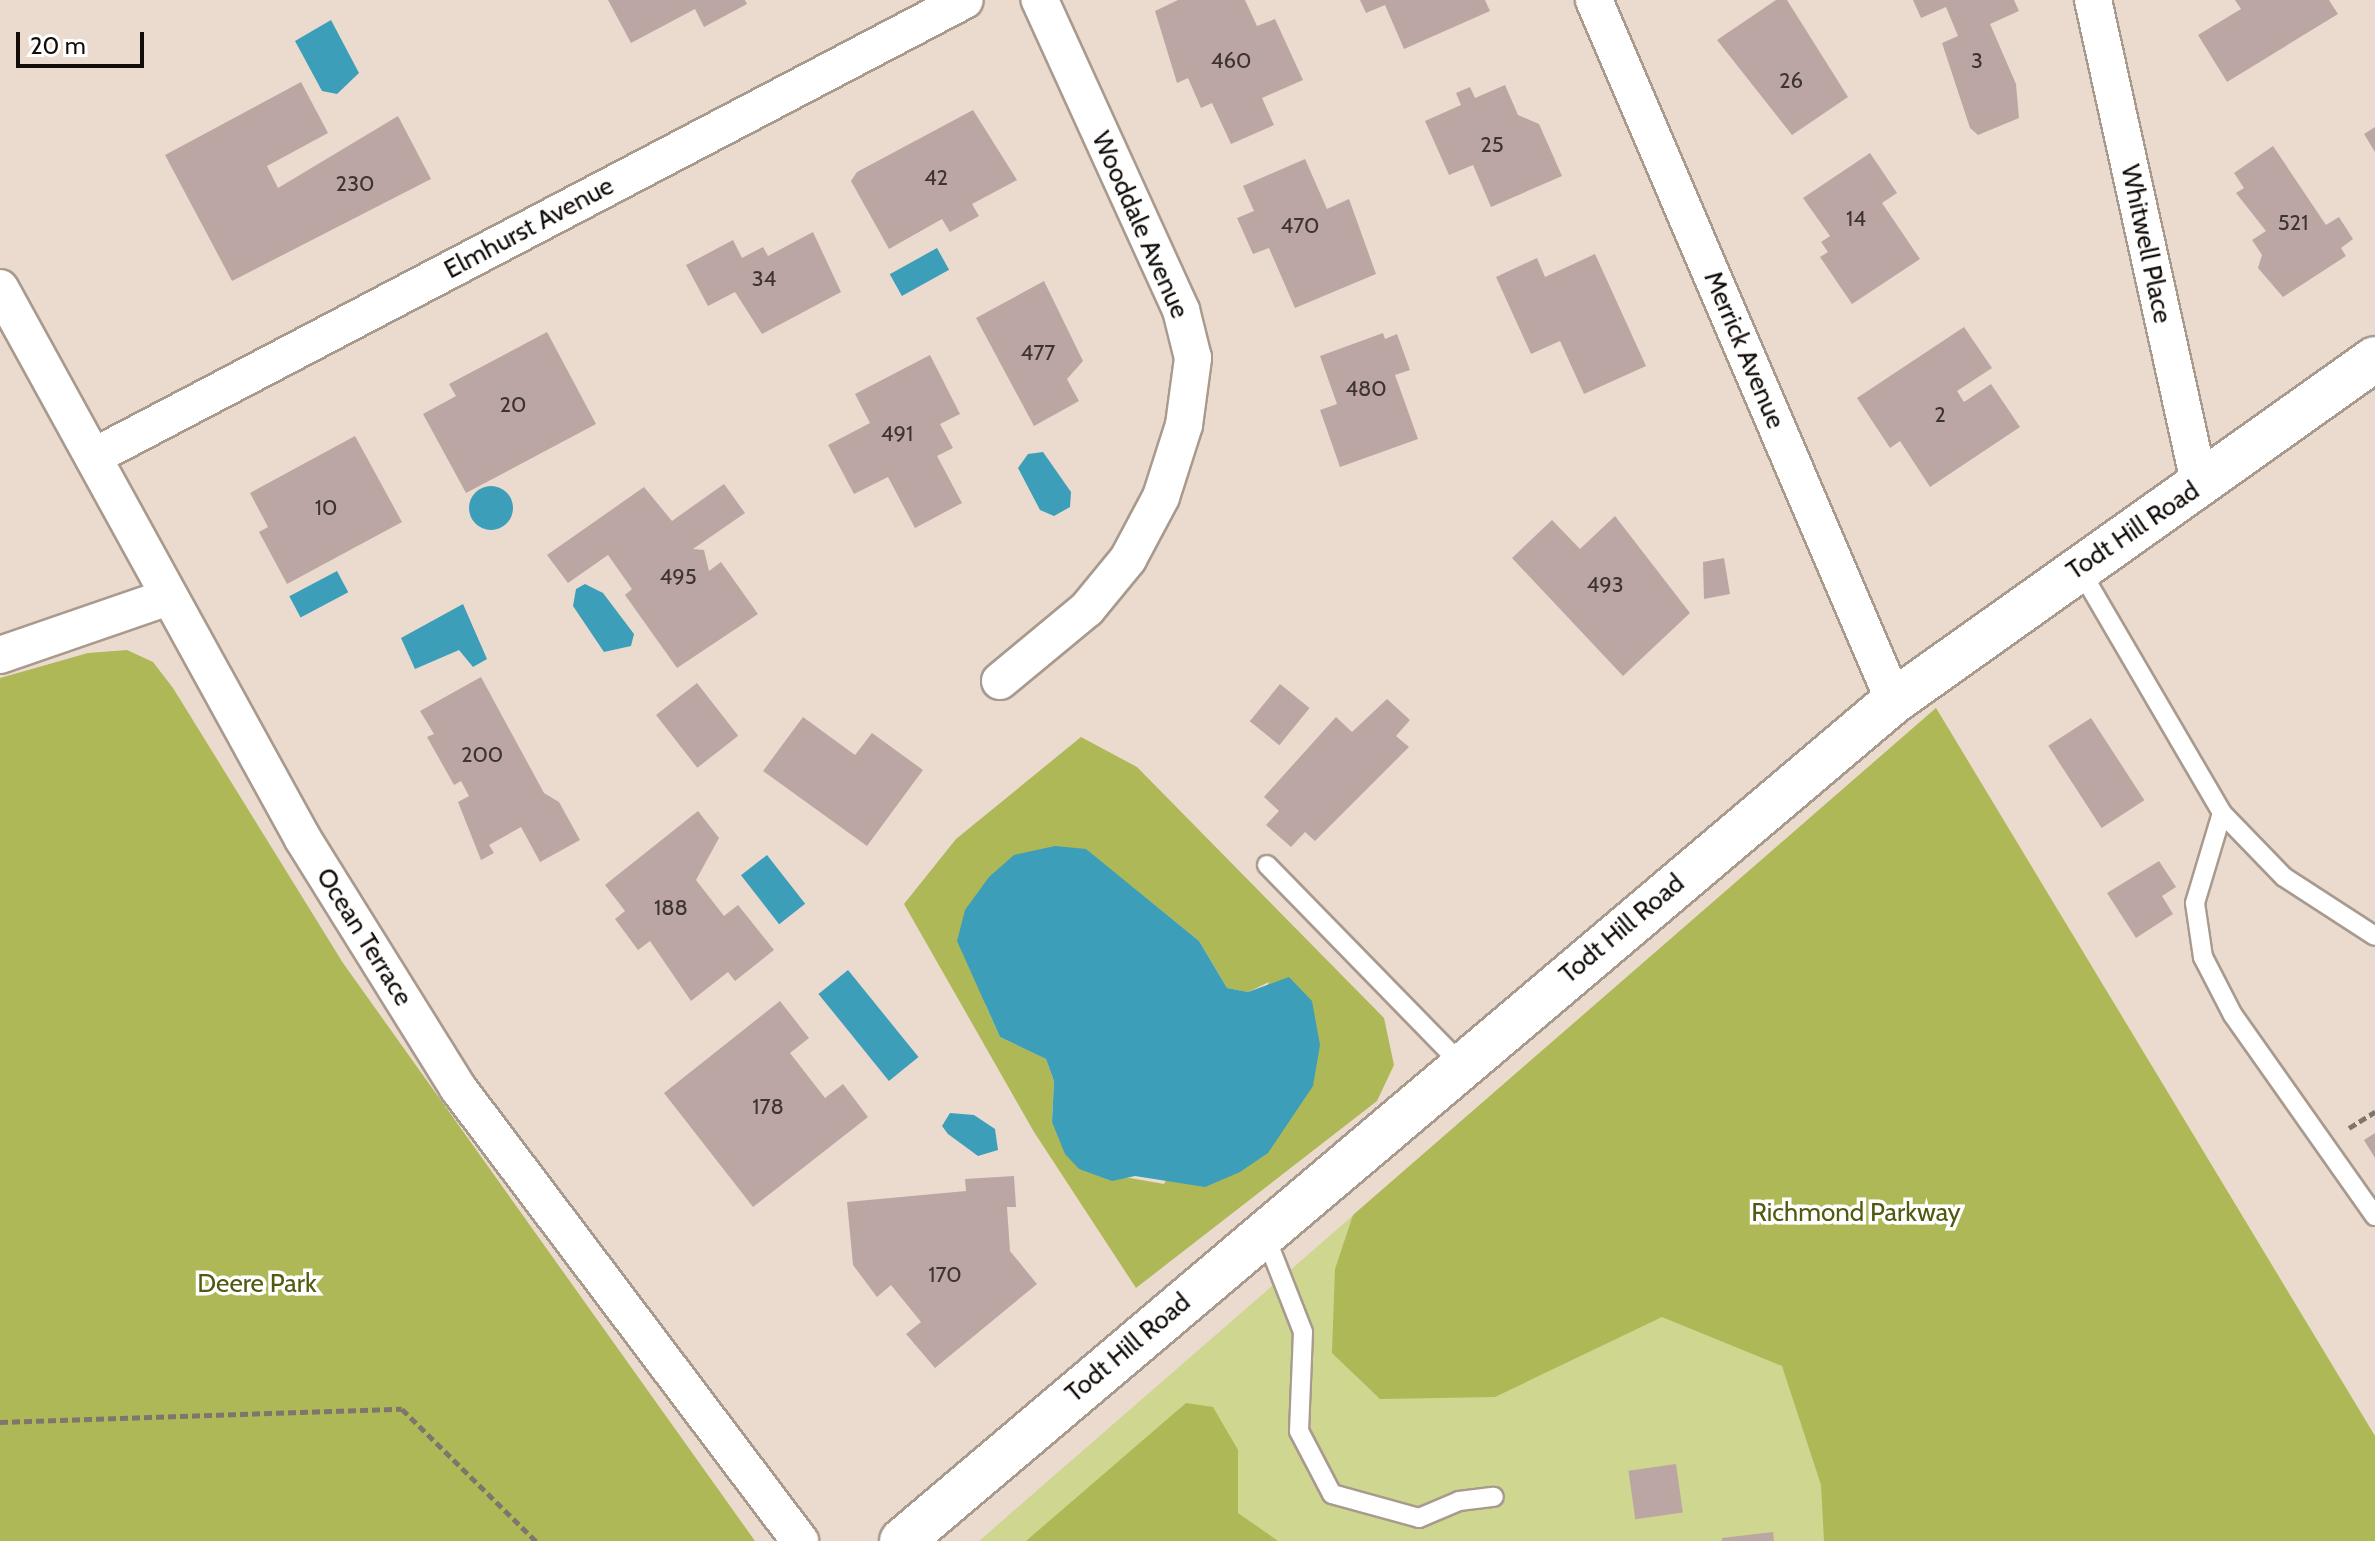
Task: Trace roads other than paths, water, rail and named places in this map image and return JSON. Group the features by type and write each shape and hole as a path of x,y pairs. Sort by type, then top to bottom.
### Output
{"street":[{"name":"Elmhurst Avenue","path":"93,457 965,0"},
{"name":"Wooddale Avenue","path":"1000,681 1087,609 1128,559 1161,497 1184,425 1193,358 1181,310 1040,0"},
{"name":"Merrick Avenue","path":"1594,0 1894,701"},
{"name":"Whitwell Place","path":"2093,0 2200,487"},
{"name":"Ocean Terrace","path":"0,288 303,839 458,1088 800,1541"},
{"name":"Todt Hill Road","path":"902,1541 1461,1064 1894,701 2078,566 2200,487 2375,359"},
{"path":"0,655 168,597"}],"lane":[{"path":"2078,566 2222,813 2284,877 2375,936"},
{"path":"2222,813 2195,903 2203,957 2233,1015 2375,1216"},
{"path":"1267,865 1461,1064"},
{"path":"1264,1232 1303,1332 1299,1431 1332,1494 1419,1518 1459,1501 1494,1497"}],"water":[{"path":"331,20 359,73 337,94 322,91 295,41"},
{"path":"937,248 949,270 902,296 890,274"},
{"path":"1043,452 1071,492 1070,507 1054,516 1040,510 1018,468 1028,454"},
{"path":"491,486 507,492 513,508 507,524 491,530 475,524 469,508 475,492"},
{"path":"337,571 348,592 301,618 289,596"},
{"path":"585,584 603,593 634,634 631,646 604,652 573,606 576,589"},
{"path":"463,604 487,659 473,667 459,650 415,669 401,638"},
{"path":"1055,846 1086,849 1199,941 1227,988 1248,992 1289,977 1312,1001 1320,1045 1313,1086 1268,1153 1240,1172 1205,1187 1135,1176 1112,1181 1079,1169 1065,1154 1052,1122 1054,1081 1046,1059 1000,1037 957,941 965,910 989,877 1014,855"},
{"path":"767,855 805,904 779,924 741,875"},
{"path":"848,970 918,1057 889,1081 818,994"},
{"path":"950,1113 974,1115 995,1129 998,1150 978,1156 948,1134 942,1126"}],"park label":[{"name":"Richmond Parkway","path":"1856,1213"},
{"name":"Deere Park","path":"257,1284"}]}
